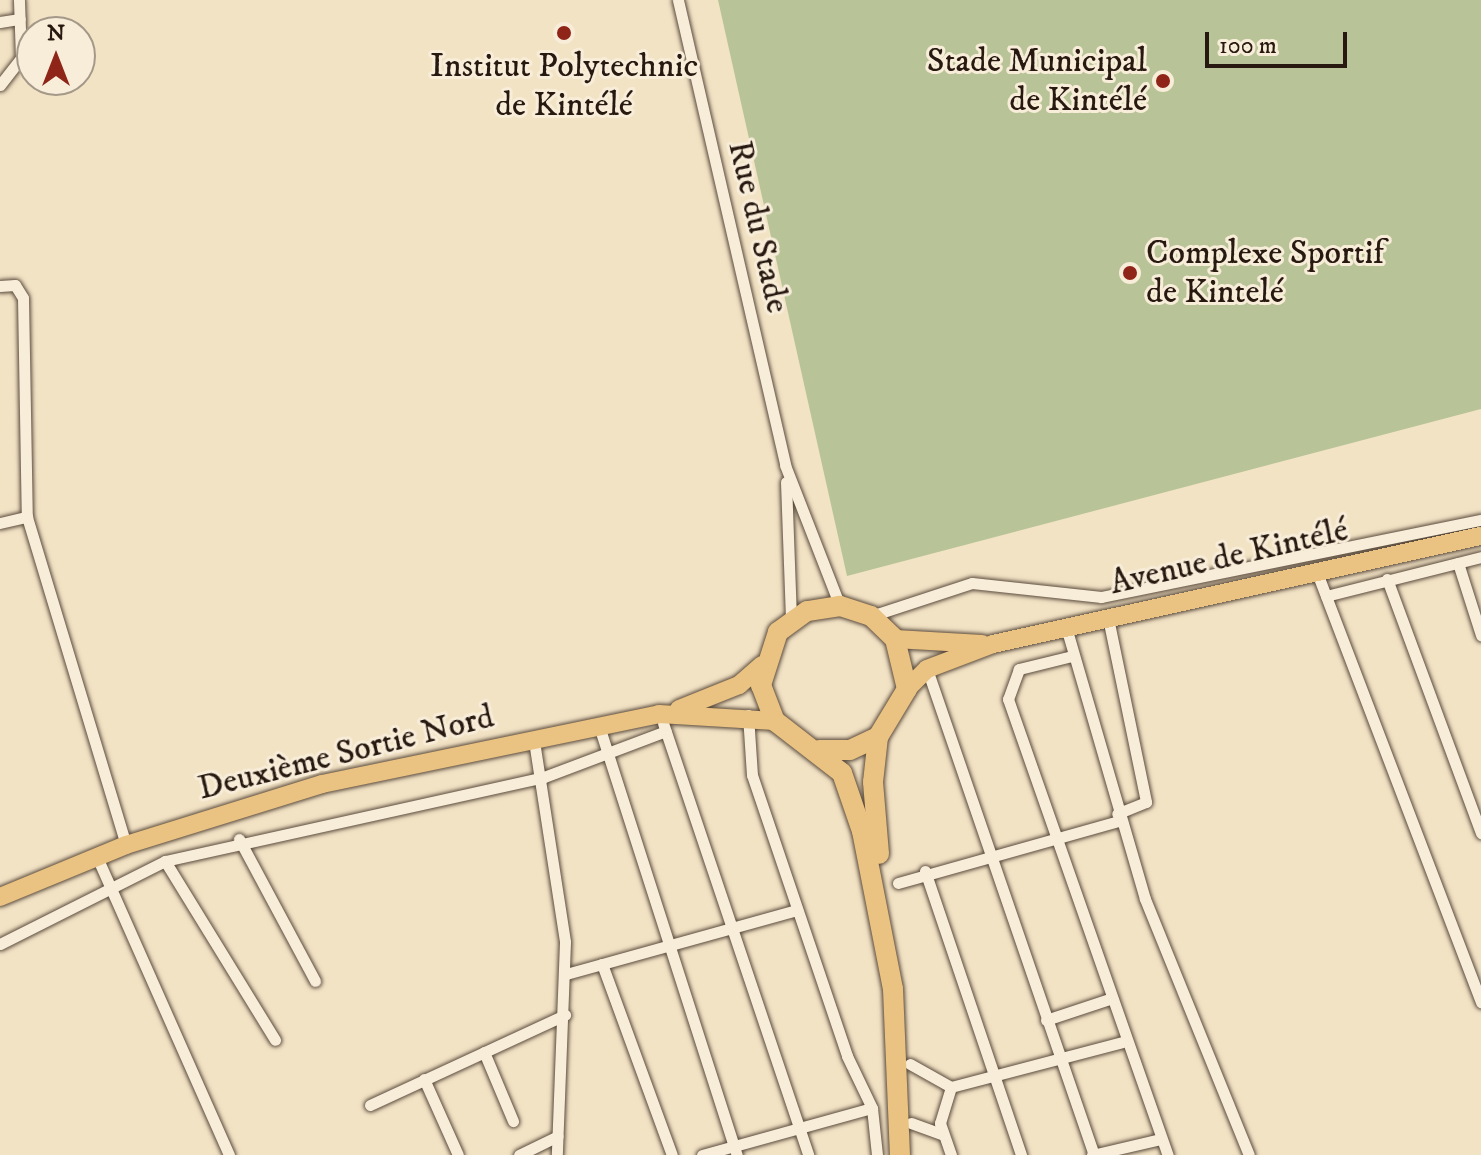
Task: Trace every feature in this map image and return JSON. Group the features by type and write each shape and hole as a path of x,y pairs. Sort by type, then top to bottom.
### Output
{"highway":[{"path":"900,1155 897,1029 884,934 845,782 819,750 775,721 762,665 791,620 840,606 871,616 895,639 907,689 878,737 875,829 910,1064 911,1155"},
{"path":"819,750 850,750 878,737"}],"main road":[{"name":"Avenue de Kintélé","path":"907,689 927,669 993,644 1316,570 1481,536"},
{"name":"Avenue de Kintélé","path":"895,639 993,644"},
{"name":"Deuxième Sortie Nord","path":"665,719 739,685 762,665"},
{"name":"Deuxième Sortie Nord","path":"0,897 126,845 322,784 599,726 748,715 775,721"}],"street":[{"name":"Rue du Stade","path":"678,0 785,465 840,606"},
{"path":"0,85 16,64"},
{"path":"0,286 15,285 23,298 27,517 126,845"},
{"name":"Rue du Stade","path":"785,465 791,620"},
{"path":"0,523 27,517"},
{"path":"871,616 972,583 1101,597 1481,520"},
{"path":"1326,596 1481,557"},
{"path":"1458,563 1481,635"},
{"path":"1316,570 1481,1003"},
{"path":"1387,579 1481,833"},
{"path":"898,883 925,871 1054,840 1118,818 1146,802 1108,618"},
{"path":"1066,627 1118,818 1249,1155"},
{"path":"1072,656 1019,669 1008,691 1122,1042 1168,1155"},
{"path":"927,669 942,697 987,855 1095,1155 1161,1139"},
{"path":"748,715 749,761 797,910 872,1108 877,1155"},
{"path":"0,944 165,861 239,839 544,777 665,719 808,1155"},
{"path":"599,726 667,946 736,1151"},
{"path":"519,1155 560,1148 565,1015 566,974 544,777 534,741"},
{"path":"239,839 315,981"},
{"path":"97,857 229,1155"},
{"path":"165,861 275,1040"},
{"path":"925,871 1021,1155"},
{"path":"566,974 797,910"},
{"path":"602,964 672,1155"},
{"path":"1046,1020 1109,999"},
{"path":"370,1105 565,1015"},
{"path":"910,1064 938,1086 951,1087 1122,1042"},
{"path":"484,1052 513,1121"},
{"path":"424,1079 458,1155"},
{"path":"951,1087 941,1112 943,1135 951,1155"},
{"path":"702,1155 736,1151 799,1128 872,1108"},
{"path":"911,1123 943,1135"}],"green space":[{"name":"Complexe Sportif de Kintelé","path":"718,0 1481,0 1481,409 847,576"}],"place":[{"name":"Institut Polytechnic de Kintélé","path":"564,33"},
{"name":"Stade Municipal de Kintélé","path":"1163,81"},
{"name":"Complexe Sportif de Kintelé","path":"1130,273"}]}
